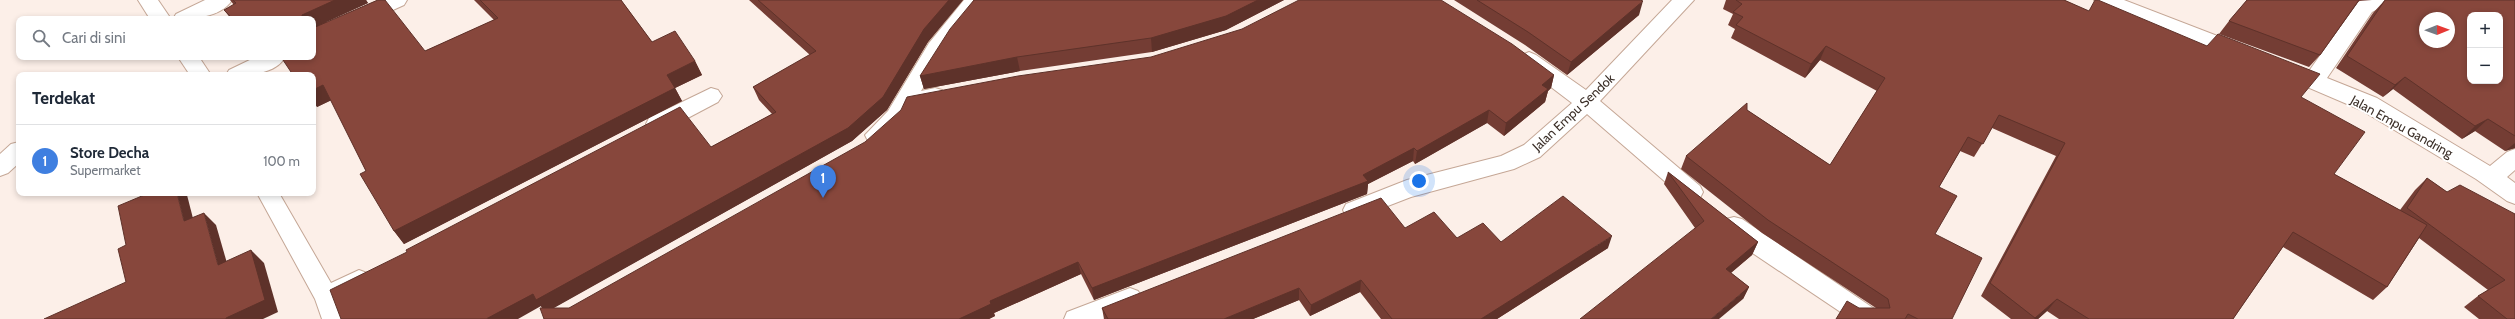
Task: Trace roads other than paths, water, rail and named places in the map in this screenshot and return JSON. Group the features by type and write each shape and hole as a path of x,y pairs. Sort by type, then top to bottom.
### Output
{"street":[{"path":"148,0 159,16"},
{"path":"189,16 222,0"},
{"path":"316,38 397,0"},
{"path":"861,148 896,116 939,43 958,17 976,0"},
{"name":"Jalan Empu Sendok","path":"1332,218 1407,189 1506,163 1532,151 1587,102 1684,0"},
{"name":"Jalan Empu Gandring","path":"2104,0 2314,80 2376,108 2515,195"},
{"path":"2314,80 2365,8 2378,0"},
{"path":"1511,47 1587,102 1753,242 1870,319"},
{"path":"190,60 199,72"},
{"path":"242,72 268,60"},
{"path":"903,102 958,92"},
{"path":"641,133 711,96"},
{"path":"0,167 16,153"},
{"path":"2490,178 2515,158"},
{"path":"270,196 326,298 334,319"},
{"path":"326,298 375,272"},
{"path":"1076,319 1146,291"}],"place":[{"name":"Store Decha","path":"823,198"}]}
